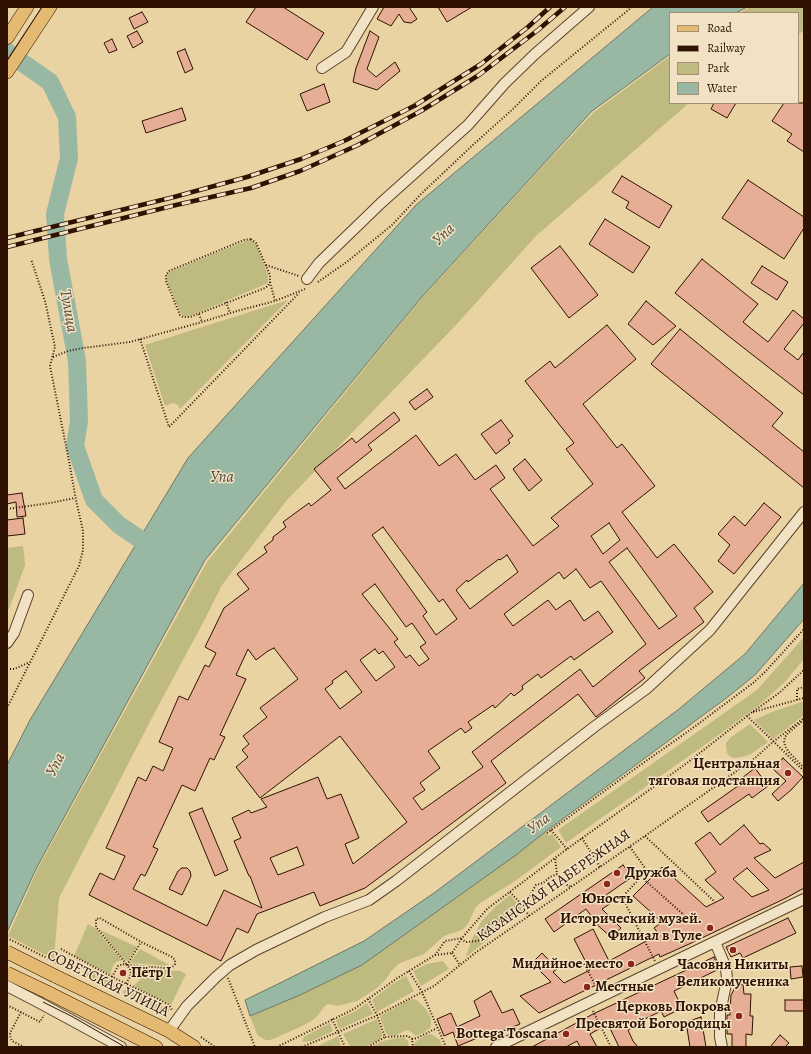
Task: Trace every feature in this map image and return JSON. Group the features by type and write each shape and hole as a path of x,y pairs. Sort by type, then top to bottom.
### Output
{"main road":[{"path":"10,33 27,7"},
{"path":"7,72 50,7"},
{"name":"СОВЕТСКАЯ УЛИЦА","path":"7,952 58,971 169,1031 194,1047"},
{"path":"7,973 42,997 156,1047"}],"street":[{"path":"322,68 346,52 373,7"},
{"path":"307,279 319,263 381,203 468,125 505,83 535,54 590,7"},
{"path":"169,1031 187,1006 230,965 256,950 325,917 369,900 396,881 594,727 646,689 710,630 804,512"},
{"path":"7,643 14,633 28,595"},
{"path":"496,1047 804,899"},
{"path":"715,942 726,968 727,979 720,1013 720,1037 722,1047"},
{"path":"7,986 42,997 119,1046"}],"path":[{"path":"270,282 265,288 186,318 180,315 166,282 166,275 171,270 244,240 251,239 256,243 270,275 270,282 275,301"},
{"path":"7,708 79,566 83,550 83,531 75,498 50,366 55,347 45,301 31,259"},
{"path":"266,265 307,279"},
{"path":"140,339 169,427 300,292"},
{"path":"226,302 230,313"},
{"path":"199,314 202,322"},
{"path":"52,357 68,351 83,348"},
{"path":"7,509 75,498"},
{"path":"547,833 753,683 804,629"},
{"path":"7,669 14,669 30,662"},
{"path":"452,953 461,938 487,909 582,838 687,763 779,693 803,671 804,675"},
{"path":"797,700 797,689 804,687"},
{"path":"751,713 804,698"},
{"path":"747,716 804,770"},
{"path":"804,719 788,733 784,741 788,751 804,770"},
{"name":"КАЗАНСКАЯ НАБЕРЕЖНАЯ","path":"302,1047 377,1015 434,986 475,954 630,847 755,758 774,741 804,719"},
{"path":"551,830 567,849"},
{"path":"645,836 715,902"},
{"path":"582,838 600,867"},
{"path":"630,847 645,868 641,877 625,894 626,905 659,969"},
{"path":"555,858 557,874 564,884 572,887"},
{"path":"277,1047 354,1009 435,955 445,941 461,938 466,942 477,942 484,940 488,925 492,922 502,920 510,915 515,907 523,906 528,901 536,885 543,883 550,877 557,874"},
{"path":"641,877 684,915"},
{"path":"510,892 523,906 529,916"},
{"path":"112,977 118,966 123,964 127,965 165,968 172,967 175,964 175,960 100,918 96,919 96,927 127,965 130,969 130,977 126,984"},
{"path":"7,938 58,971"},
{"path":"127,965 142,942"},
{"path":"61,949 112,977 169,1005 178,1019"},
{"path":"452,953 460,966"},
{"path":"435,955 452,953"},
{"path":"584,964 601,997"},
{"path":"409,971 422,992 446,1047"},
{"path":"231,986 255,1047"},
{"path":"368,999 377,1015 385,1037"},
{"path":"589,1002 611,1047"},
{"path":"7,1005 40,1022 45,1014"},
{"path":"20,1012 10,1036 12,1041 24,1047"},
{"path":"332,1019 345,1047"},
{"path":"368,1047 385,1037 408,1036 412,1039 437,1028"},
{"path":"412,1039 413,1047"},
{"path":"209,1043 215,1047"}],"green space":[{"path":"750,7 804,7 804,31 799,34 799,12 741,12"},
{"path":"669,57 669,104 688,104 536,236 456,325 287,500 222,585 59,898 54,959 8,936 38,868 207,562 421,299 594,112"},
{"path":"251,240 256,244 268,275 268,282 190,316 184,316 181,314 167,281 167,275 169,272"},
{"path":"288,300 180,409 178,405 173,403 165,406 145,345"},
{"path":"23,546 25,565 9,609 7,610 7,548"},
{"path":"804,637 804,659 785,682 759,705 566,843 558,830 757,690"},
{"path":"804,701 804,715 773,739 754,720 772,712"},
{"path":"750,724 768,742 751,754 742,757 733,758 728,755 726,743 730,738"},
{"path":"545,832 549,836 552,834 561,847 515,881 480,903 475,908 468,924 462,930 444,936 424,954 400,963 377,988 357,1001 338,1006 328,1004 313,1020 271,1040 266,1040 257,1034 250,1016 300,995 362,965 476,884"},
{"path":"510,895 524,912 466,957 471,941 481,922 495,907"},
{"path":"88,924 95,928 122,961 118,961 114,964 111,975 74,956"},
{"path":"100,930 137,947 128,961 124,960"},
{"path":"140,949 171,966 130,963"},
{"path":"443,961 449,969 421,986 413,971 427,964"},
{"path":"87,967 112,980 115,986 113,989 87,976"},
{"path":"135,968 180,971 186,974 171,1005 133,986 140,980 139,972"},
{"path":"406,976 414,991 377,1012 372,1000 391,985"},
{"path":"124,990 130,990 170,1010 163,1014 123,993"},
{"path":"412,999 419,1002 426,1009 431,1019 430,1028 416,1036 407,1030 394,1036 388,1035 380,1017"},
{"path":"367,1003 373,1014 339,1029 336,1020 356,1011"},
{"path":"377,1019 382,1033 379,1040 364,1047 352,1047 349,1045 343,1034"},
{"path":"330,1023 333,1031 312,1041 302,1042 304,1037"},
{"path":"430,1034 440,1040 442,1047 414,1047 415,1042"},
{"path":"338,1036 341,1047 316,1047"},
{"path":"404,1038 408,1041 409,1047 371,1047 383,1041"}],"water":[{"name":"Упа","path":"653,7 747,7 738,12 669,12 669,55 592,111 420,299 205,560 37,867 7,932 7,765 30,720 188,458 416,205"},
{"name":"Упа","path":"804,583 804,619 755,675 729,696 516,855 362,965 300,995 250,1016 245,1000 364,941 434,893 679,709 745,654"}],"building":[{"path":"256,7 283,7 324,33 307,60 246,22"},
{"path":"384,7 409,7 417,19 411,23 404,22 399,14 391,26 377,19"},
{"path":"438,7 472,7 447,22"},
{"path":"142,12 148,22 134,29 129,18"},
{"path":"137,31 143,42 133,48 127,36"},
{"path":"370,31 379,37 367,69 376,77 395,62 400,71 377,90 353,82 356,68"},
{"path":"112,39 117,50 109,53 104,43"},
{"path":"185,49 193,69 185,73 177,52"},
{"path":"324,84 330,102 307,111 300,94"},
{"path":"804,103 804,152 787,141 792,134 772,121 783,104"},
{"path":"714,104 735,104 727,118 711,109"},
{"path":"182,108 186,120 146,133 142,121"},
{"path":"622,176 672,206 659,228 626,208 629,202 612,192"},
{"path":"748,180 804,217 804,228 784,259 722,218"},
{"path":"605,219 650,247 633,273 589,244"},
{"path":"560,246 598,295 569,318 531,268"},
{"path":"702,259 758,304 743,322 768,342 793,310 804,319 804,323 784,349 798,360 804,352 804,395 675,293"},
{"path":"762,266 788,282 777,300 751,283"},
{"path":"646,301 676,326 653,345 628,324"},
{"path":"607,325 636,359 583,404 617,448 622,444 655,486 622,512 657,558 674,544 713,592 694,608 704,622 639,671 645,678 596,717 578,694 491,761 506,783 365,888 320,906 314,892 257,914 248,933 237,928 221,961 89,895 100,873 114,880 125,856 106,848 138,777 146,781 153,766 163,771 173,748 159,742 179,696 188,700 205,665 209,667 216,653 205,647 224,608 249,589 237,574 267,552 264,547 273,540 273,537 286,527 283,522 309,503 311,506 331,490 314,469 352,438 356,443 394,412 400,420 368,445 372,450 337,478 345,489 416,435 439,466 456,454 475,480 496,465 505,478 490,489 533,546 559,526 551,518 593,484 566,449 574,443 525,381 550,361 555,368","holes":["609,523 620,540 603,554 591,536","383,527 439,602 443,599 457,619 436,635 423,616 427,612 372,535","627,548 677,616 659,629 609,562","507,555 518,572 470,609 456,590 467,580 468,582 499,559 500,560","576,569 590,588 601,581 646,644 593,687 580,669 472,752 483,767 422,810 413,798 425,790 420,783 440,768 428,751 461,728 465,733 472,728 468,722 493,705 495,708 511,693 514,696 523,689 522,686 538,674 541,678 571,656 574,660 613,632 598,611 584,621 570,600 556,610 548,600 513,626 504,614 559,572 564,579","375,584 406,627 412,623 426,643 420,647 429,659 419,666 410,655 406,658 394,642 398,639 362,594","274,648 298,679 260,708 267,717 243,736 249,744 242,750 248,757 236,767 260,798 340,736 407,822 353,864 345,844 359,838 341,794 327,799 318,777 261,799 267,807 251,813 249,810 232,818 241,838 234,841 250,876 262,908 224,890 207,926 133,889 141,874 145,876 158,849 153,847 182,785 195,791 210,758 214,760 225,737 220,735 246,679 236,675 248,649 256,660","375,649 379,654 383,651 395,667 376,681 360,660","346,671 362,692 340,709 325,689 333,683 332,681","297,847 304,865 278,875 270,858"]},
{"path":"680,329 783,413 772,426 804,452 804,488 651,364"},
{"path":"427,389 433,397 415,410 409,402"},
{"path":"501,420 513,436 508,440 510,443 496,454 481,434"},
{"path":"525,459 542,480 529,491 513,469"},
{"path":"22,493 26,516 17,517 16,502 7,504 7,495"},
{"path":"764,503 781,517 734,574 718,561 730,545 718,534 734,516 745,526"},
{"path":"23,518 25,534 7,536 7,520"},
{"name":"Центральная тяговая подстанция","path":"783,758 803,777 778,801 772,794 786,781 773,769"},
{"path":"755,768 768,786 752,798 749,794 708,822 701,812 745,781 742,778"},
{"path":"202,808 228,870 215,876 189,813"},
{"path":"744,825 760,844 763,843 771,850 754,858 775,878 804,862 804,888 687,945 660,957 659,954 539,1013 520,996 551,982 532,963 542,953 557,969 553,972 564,983 590,970 574,939 593,929 609,961 650,939 649,937 658,933 654,928 662,922 633,896 662,867 706,907 724,898 705,880 716,872 695,843 710,832 720,845","holes":["747,868 769,890 752,897 733,879"]},
{"path":"623,865 632,877 606,895 611,903 602,909 621,928 612,938 594,922 595,921 586,909 554,932 545,919"},
{"path":"182,868 187,868 190,871 191,876 182,895 169,889 178,871"},
{"path":"788,918 796,933 743,958 740,953 731,957 726,947"},
{"path":"714,957 719,969 674,991 682,1008 664,1017 661,1011 637,1023 637,1025 628,1030 633,1041 638,1047 619,1047 608,1024 590,1034 597,1047 580,1047 577,1041 566,1047 532,1047 593,1014"},
{"path":"802,966 803,977 791,979 790,967"},
{"name":"Церковь Покрова Пресвятой Богородицы","path":"743,984 744,994 751,994 750,1016 753,1016 752,1035 746,1034 746,1047 732,1047 732,1034 727,1034 727,1015 730,1015 731,995 735,988"},
{"path":"491,991 502,1013 513,1009 520,1024 489,1037 487,1034 458,1046 453,1032 444,1036 437,1019 451,1013 457,1027 480,1016 474,1001"},
{"path":"785,1000 804,1000 804,1011 785,1011"},
{"path":"701,1017 706,1047 690,1047 686,1022"},
{"path":"780,1035 789,1043 785,1047 770,1047"}],"waterway":[{"name":"Тулица","path":"7,52 50,82 67,117 69,158 55,214 58,259 77,361 79,421 75,446 94,500 119,525 159,552"}],"tram line":[{"path":"7,61 42,7"},
{"path":"7,984 73,1017 125,1047"}],"railway":[{"path":"7,238 174,197 247,177 301,159 344,141 414,106 481,64 528,27 550,7"},
{"path":"7,247 251,188 300,171 358,145 421,111 479,75 538,30 565,7"}],"place":[{"name":"Центральная тяговая подстанция","path":"788,773"},
{"name":"Дружба","path":"617,873"},
{"name":"Юность","path":"607,884"},
{"name":"Исторический музей. Филиал в Туле","path":"710,928"},
{"name":"Часовня Никиты Великомученика","path":"733,950"},
{"name":"Мидийное место","path":"631,964"},
{"name":"Пётр I","path":"123,973"},
{"name":"Местные","path":"587,987"},
{"name":"Церковь Покрова Пресвятой Богородицы","path":"739,1016"},
{"name":"Bottega Toscana","path":"566,1034"}]}
